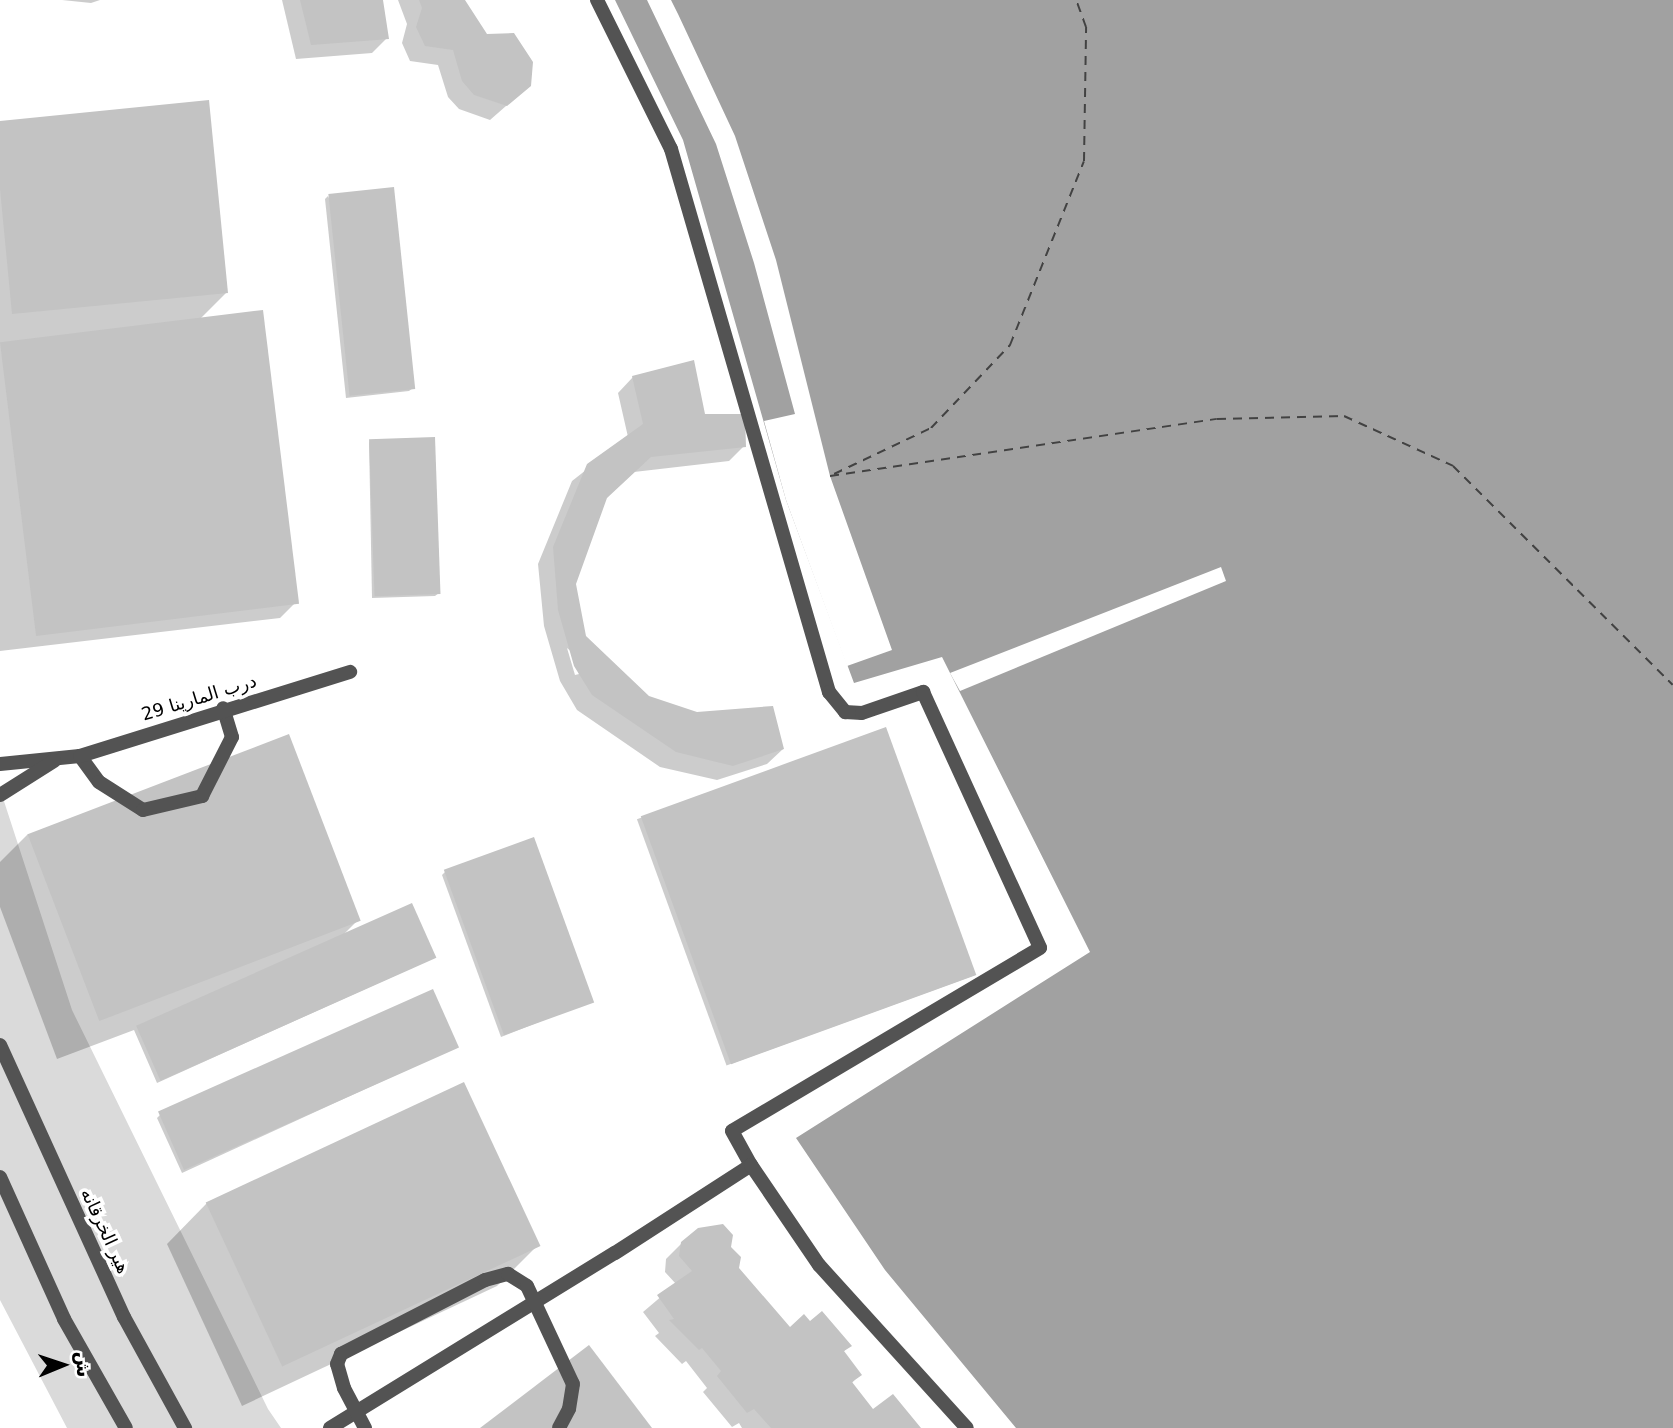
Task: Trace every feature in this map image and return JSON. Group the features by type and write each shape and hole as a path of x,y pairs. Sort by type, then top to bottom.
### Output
{"street":[{"path":"597,0 671,149 828,692 845,712 862,713 923,692 1041,948 732,1131 751,1165 819,1265 967,1428"},
{"name":"درب المارينا 29","path":"0,764 80,756 223,708 350,672"},
{"path":"80,756 99,782 143,810 202,796 232,737 223,708"},
{"name":"درب المارينا 29","path":"0,795 58,759"},
{"name":"هير الخرقانه","path":"0,1045 124,1317 185,1428"},
{"path":"330,1428 615,1253 751,1165"},
{"path":"0,1177 64,1319 126,1428"},
{"path":"365,1428 355,1413 337,1364 341,1354 485,1280 508,1274 527,1286 573,1384 569,1409 559,1428"}],"shaded area":[{"path":"615,0 1673,0 1673,1428 1016,1428 885,1270 796,1138 1090,952 942,657 854,683 786,500 683,140"},
{"path":"0,789 72,1010 268,1409 281,1428 67,1428 0,1300"}],"pier":[{"path":"647,0 671,0 678,14 735,136 776,260 830,476 892,650 847,666 786,500 764,421 795,414 754,263 716,144"},
{"path":"1221,567 1226,581 960,691 950,673"}],"building":[{"path":"300,0 383,0 389,39 311,45"},
{"path":"419,0 465,0 487,34 514,33 533,62 531,86 507,106 474,95 462,81 453,50 425,46 416,27 422,8"},
{"path":"209,100 228,293 12,314 0,189 0,121"},
{"path":"394,187 415,389 350,396 328,194"},
{"path":"263,310 299,604 36,636 0,342"},
{"path":"694,360 705,414 745,414 746,447 651,457 607,498 576,584 586,636 649,696 697,712 773,706 784,749 733,766 676,752 592,695 574,666 558,610 553,547 587,464 643,424 632,376"},
{"path":"435,437 440,594 375,596 369,439"},
{"path":"886,727 976,975 731,1064 641,816"},
{"path":"289,734 361,921 99,1021 28,834"},
{"path":"534,837 594,1002 504,1035 444,870"},
{"path":"412,903 436,958 161,1081 136,1026"},
{"path":"433,989 459,1047 184,1170 158,1111"},
{"path":"464,1082 540,1246 282,1366 206,1202"},
{"path":"723,1224 733,1235 731,1247 741,1257 739,1268 790,1327 804,1314 810,1321 822,1311 852,1346 844,1351 862,1375 852,1382 873,1409 893,1394 921,1428 771,1428 754,1409 747,1413 717,1376 721,1371 702,1348 699,1350 669,1320 674,1319 657,1295 692,1271 679,1256 681,1242 698,1228"},
{"path":"589,1345 652,1428 480,1428"}],"ferry route":[{"path":"834,474 931,428 1010,345 1084,161 1086,27 1076,0"},
{"path":"830,476 1217,419 1344,416 1453,466 1673,685"}]}
